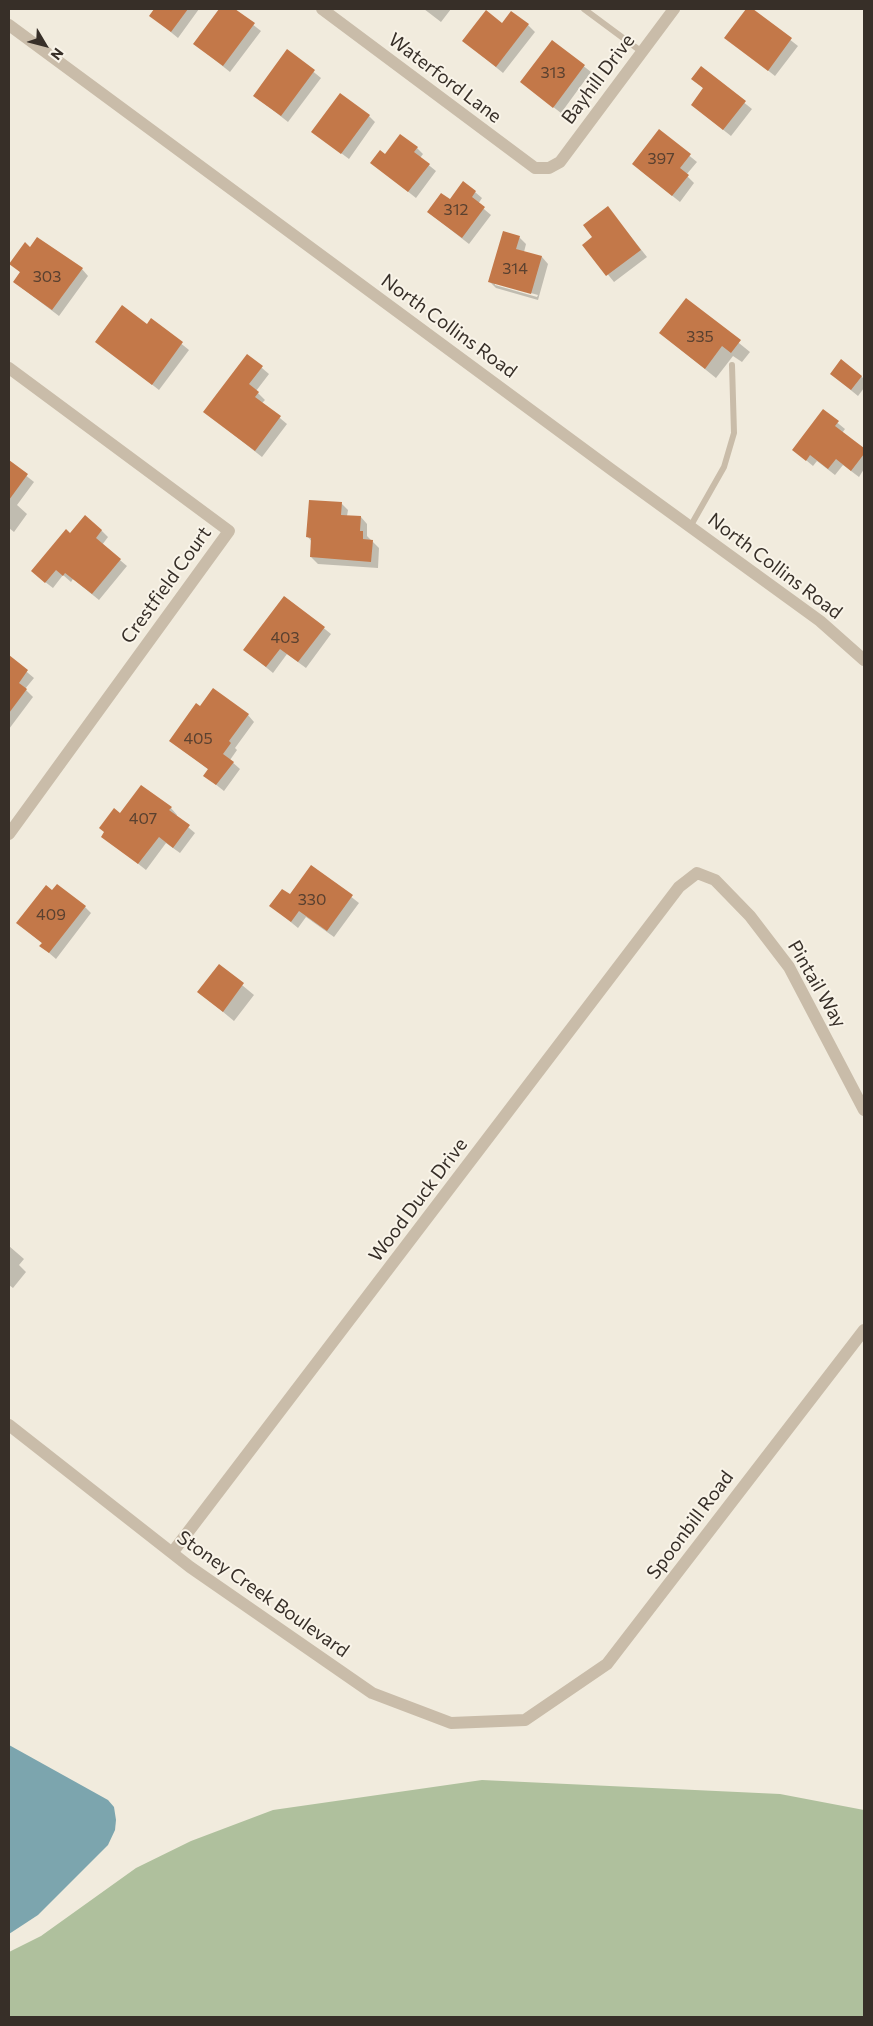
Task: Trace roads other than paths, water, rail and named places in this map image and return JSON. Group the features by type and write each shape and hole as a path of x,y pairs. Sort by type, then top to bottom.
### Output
{"street":[{"name":"Waterford Lane","path":"322,9 535,168 548,168"},
{"name":"Bayhill Drive","path":"548,168 560,162 674,9"},
{"name":"North Collins Road","path":"9,24 820,621 864,660"},
{"name":"Crestfield Court","path":"9,368 228,531 9,834"},
{"name":"Pintail Way","path":"697,872 714,880 750,916 789,967 864,1110"},
{"name":"Wood Duck Drive","path":"172,1553 679,887 697,872"},
{"name":"Spoonbill Road","path":"525,1720 607,1664 864,1330"},
{"name":"Stoney Creek Boulevard","path":"9,1425 172,1553 372,1694 451,1724 525,1720"}],"lane":[{"path":"584,9 642,52"},
{"path":"690,527 724,466 734,434 732,365"}],"water":[{"path":"9,1745 108,1800 114,1807 116,1820 115,1830 108,1845 38,1915 9,1934"}]}
